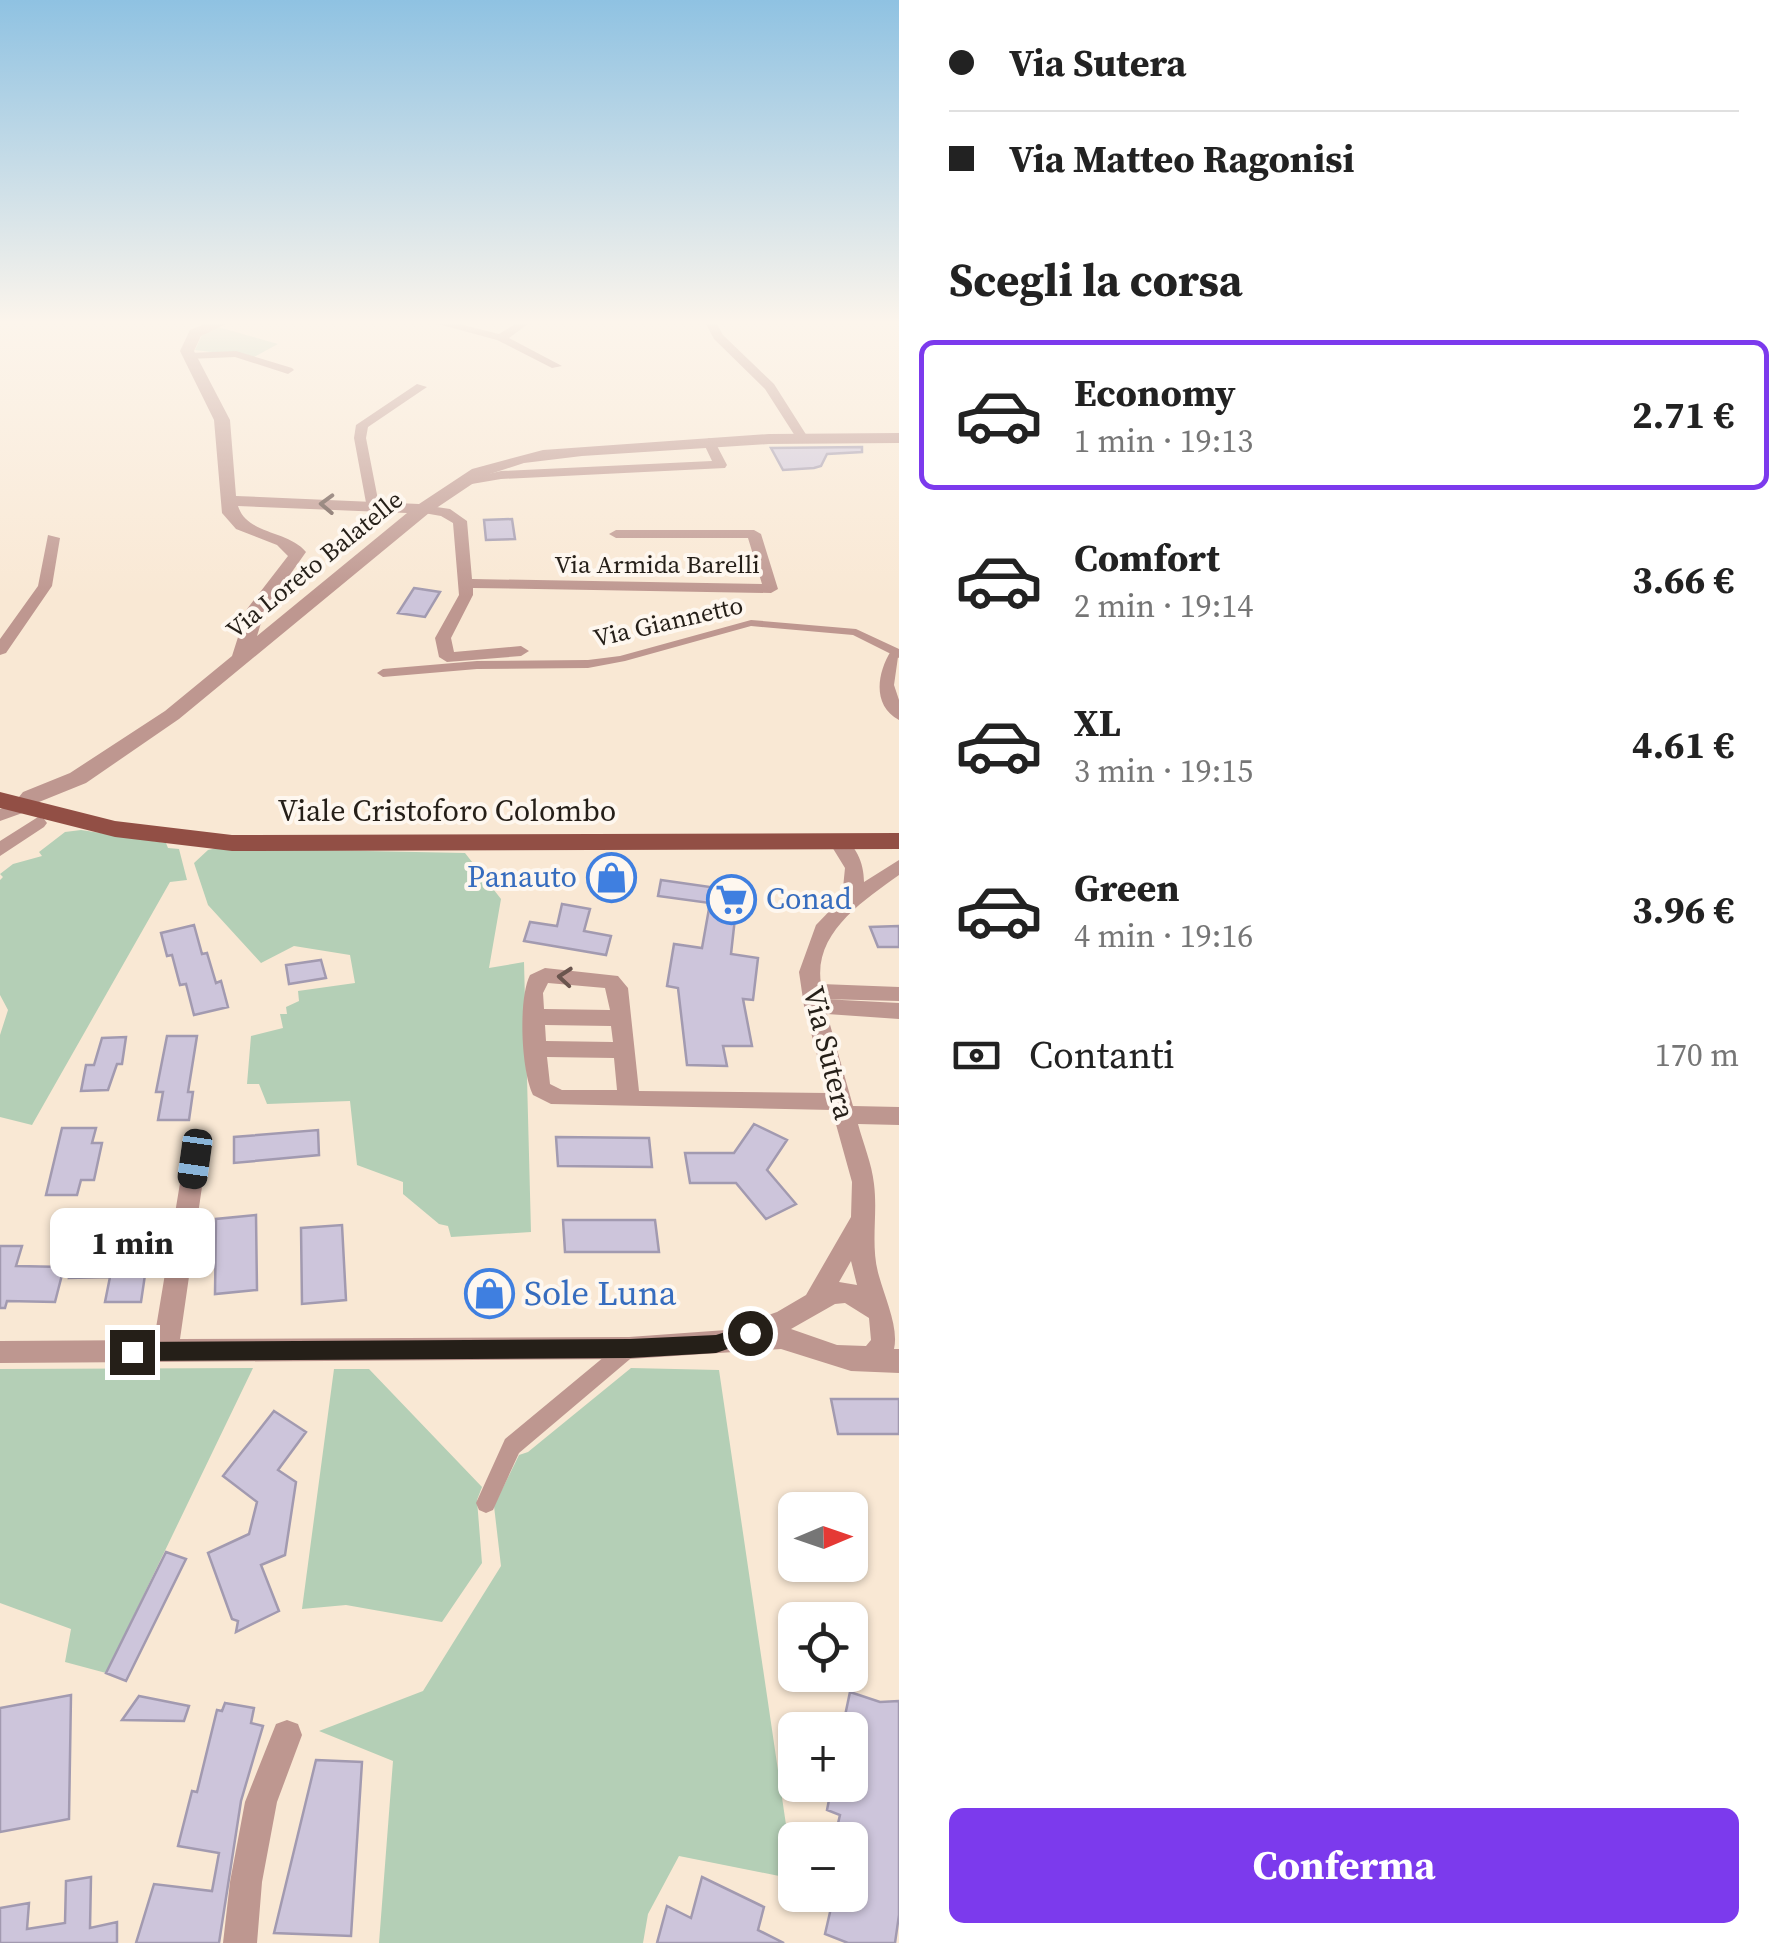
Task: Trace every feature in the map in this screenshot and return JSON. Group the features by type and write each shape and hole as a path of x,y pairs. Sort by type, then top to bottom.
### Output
{"main road":[{"name":"Viale Cristoforo Colombo","path":"0,787 18,809 115,830 232,843 899,841"},
{"name":"Viale Cristoforo Colombo","path":"18,809 228,828 899,828"}],"street":[{"path":"220,415 230,513 242,526 287,542 298,557 256,609 241,654"},
{"path":"372,505 360,438 362,425 378,415"},
{"path":"788,415 801,436"},
{"name":"Via Loreto Balatelle","path":"18,809 78,778 183,706 241,654 423,510 460,482 486,469 528,458 709,442 801,436 899,438"},
{"path":"460,482 501,474 720,466 709,442"},
{"path":"231,501 372,505 445,512 460,521 467,583 466,595 443,638 446,663 521,651"},
{"name":"Via Armida Barelli","path":"467,583 771,589 754,534 616,534"},
{"path":"0,650 45,586 53,538"},
{"name":"Via Giannetto","path":"383,673 446,663 621,659 751,623 856,632 898,654"},
{"path":"898,654 886,669 885,682 899,715"},
{"path":"0,850 18,809"},
{"path":"838,842 852,856 858,870 852,900"},
{"name":"Via Sutera","path":"885,1317 862,1263 863,1182 809,972 826,925 852,900 899,866"},
{"path":"629,1099 618,988 610,981 545,975 536,980 534,1018 541,1089 558,1098 843,1109 899,1116"},
{"path":"813,998 899,994"},
{"path":"813,998 899,1011"},
{"path":"534,1018 621,1018"},
{"path":"536,1049 624,1050"},
{"path":"166,1352 195,1159"},
{"path":"824,1350 809,1330 808,1320 863,1219"},
{"path":"716,1344 783,1322 832,1292 850,1293 885,1317 884,1343 874,1356 855,1361"},
{"path":"0,1352 630,1348 780,1338 855,1361 899,1361"},
{"path":"486,1503 512,1446 630,1348"},
{"path":"240,1943 246,1882 261,1802 287,1736"}],"green space":[{"path":"81,830 166,843 168,848 179,849 187,880 170,882 32,1125 0,1117 0,1035 8,1010 0,995 0,874 13,864 42,856 39,852 65,832"},
{"path":"208,850 465,853 501,899 489,968 524,962 531,1232 451,1237 448,1226 439,1224 403,1194 403,1182 357,1165 350,1101 267,1104 259,1084 247,1084 251,1036 283,1028 280,1014 287,1014 286,1007 299,1001 298,991 355,983 350,955 294,946 261,963 208,905 194,863"},
{"path":"253,1368 106,1673 65,1662 71,1629 0,1603 0,1369"},
{"path":"631,1368 719,1370 778,1770 778,1802 783,1802 786,1822 778,1822 778,1876 679,1856 648,1914 643,1943 379,1943 393,1761 319,1731 423,1691 501,1566 494,1506 519,1455 528,1452"},
{"path":"334,1369 369,1369 482,1487 477,1500 482,1563 442,1622 346,1605 302,1609"}],"building":[{"path":"862,447 862,452 827,454 821,466 783,470 771,448"},
{"path":"512,519 515,539 486,540 484,520"},
{"path":"414,588 440,592 425,617 398,613"},
{"path":"661,880 738,891 731,954 758,958 753,1000 743,999 752,1046 723,1046 727,1066 687,1065 678,988 667,986 674,944 702,948 710,903 658,896"},
{"path":"562,904 590,909 584,931 611,936 606,955 524,941 530,922 557,926"},
{"path":"194,925 202,954 207,953 216,983 221,981 228,1007 194,1015 186,984 180,985 161,933"},
{"path":"899,926 899,947 878,947 870,927"},
{"path":"321,960 326,978 289,984 286,965"},
{"path":"167,1036 197,1036 188,1092 193,1092 189,1120 158,1120 163,1092 156,1092"},
{"path":"126,1037 122,1064 117,1064 108,1090 81,1091 86,1065 94,1065 102,1038"},
{"path":"754,1124 787,1140 767,1170 796,1204 766,1219 736,1183 690,1183 685,1153 734,1153"},
{"path":"62,1128 96,1128 92,1143 102,1143 94,1180 81,1180 77,1195 46,1195"},
{"path":"318,1130 319,1155 234,1163 234,1137"},
{"path":"556,1137 649,1138 652,1167 558,1166"},
{"path":"256,1215 257,1290 215,1294 216,1219"},
{"path":"563,1220 655,1220 659,1252 565,1252"},
{"path":"342,1225 346,1300 302,1304 301,1228"},
{"path":"150,1241 141,1302 105,1302 110,1277 69,1278 76,1242"},
{"path":"0,1246 22,1246 16,1266 64,1267 55,1302 7,1301 5,1308 0,1308"},
{"path":"831,1399 899,1399 899,1434 838,1434"},
{"path":"274,1411 306,1432 278,1470 296,1482 285,1555 261,1565 279,1611 236,1632 238,1621 232,1619 208,1553 249,1534 257,1502 223,1476"},
{"path":"166,1552 186,1559 126,1681 106,1673"},
{"path":"850,1692 880,1702 899,1701 899,1915 895,1943 848,1943 825,1934 830,1912 868,1912 868,1822 838,1822 840,1815 827,1810 829,1802 868,1802 868,1712 846,1712"},
{"path":"71,1695 69,1819 0,1832 0,1708"},
{"path":"139,1696 189,1706 184,1721 122,1720"},
{"path":"225,1703 254,1708 251,1723 263,1726 241,1801 219,1943 136,1943 154,1884 212,1891 219,1853 178,1846 192,1791 197,1792 217,1710 222,1711"},
{"path":"316,1760 362,1762 351,1936 274,1933"},
{"path":"91,1877 90,1928 117,1922 117,1943 0,1943 0,1908 29,1903 27,1929 65,1923 66,1881"},
{"path":"702,1877 764,1907 758,1930 784,1943 657,1943 667,1906 691,1918"}],"place":[{"name":"Panauto","path":"612,877"},
{"name":"Conad","path":"731,899"},
{"name":"Sole Luna","path":"489,1293"}],"route":[{"path":"132,1352 698,1346 750,1333"}]}
